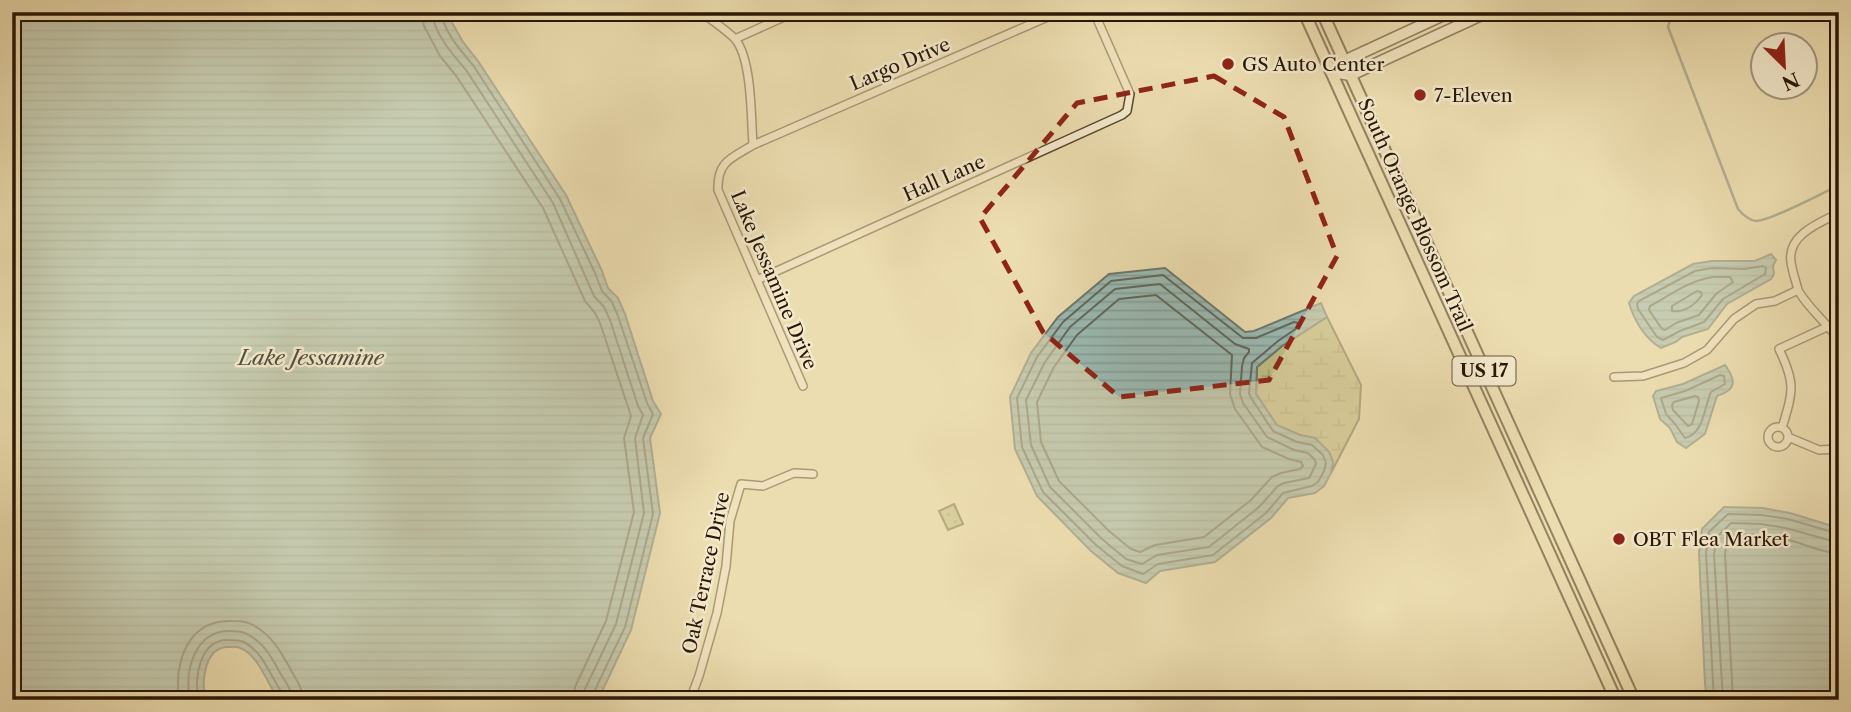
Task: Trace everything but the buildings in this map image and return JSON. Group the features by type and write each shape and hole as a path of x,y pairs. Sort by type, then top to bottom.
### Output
{"main road":[{"name":"South Orange Blossom Trail","path":"1304,12 1616,700"},
{"name":"South Orange Blossom Trail","path":"1322,12 1634,700"},
{"path":"1331,72 1344,61 1450,12"},
{"path":"1331,72 1351,75 1483,13"},
{"path":"1483,406 1493,420 1510,427"},
{"path":"1551,556 1567,564 1578,576"}],"street":[{"path":"701,12 735,39 742,51 747,66 753,145"},
{"path":"735,39 795,12"},
{"name":"Largo Drive","path":"753,145 1059,12"},
{"name":"Hall Lane","path":"757,280 1122,115 1127,111 1130,94 1094,12"},
{"name":"Lake Jessamine Drive","path":"753,145 726,162 718,174 718,190 803,386"},
{"path":"1839,214 1803,233 1795,244 1790,259 1802,298 1839,340"},
{"path":"1614,377 1643,376 1684,363 1707,350 1734,319 1756,304 1775,301 1798,290"},
{"path":"1782,428 1791,399 1791,384 1790,372 1779,349 1829,326"},
{"path":"1782,428 1788,437 1786,442 1781,446 1774,446 1769,436 1772,429 1782,428"},
{"path":"1788,437 1819,450 1839,449"},
{"name":"Oak Terrace Drive","path":"690,700 717,613 726,566 730,521 741,484 763,486 794,473 813,474"}],"highlighted area":[{"path":"1214,76 1284,117 1337,256 1269,380 1119,397 1043,332 980,218 1077,103"}],"green space":[{"path":"1327,317 1361,385 1359,419 1331,473 1333,462 1329,452 1315,439 1277,426 1256,394 1257,367 1282,346"},
{"path":"954,504 963,524 948,530 939,511"}],"water":[{"name":"Lake Jessamine","path":"12,12 446,12 463,42 566,195 608,288 618,298 625,314 653,401 661,414 650,438 660,513 631,630 598,700 279,700 252,657 239,647 234,647 221,648 214,652 206,666 206,700 12,700"},
{"path":"1771,254 1776,260 1771,279 1727,304 1708,329 1682,337 1661,348 1645,334 1634,316 1629,303 1634,296 1693,264 1755,261"},
{"path":"1165,268 1245,332 1254,331 1321,303 1327,317 1282,346 1257,367 1256,394 1277,425 1315,438 1329,452 1333,462 1324,486 1315,493 1288,498 1271,518 1215,562 1160,571 1146,583 1118,573 1091,551 1037,496 1015,449 1010,397 1031,353 1058,317 1109,274"},
{"path":"1725,365 1733,384 1724,394 1717,396 1705,434 1686,448 1677,442 1670,428 1660,419 1653,396 1656,391 1683,384"},
{"path":"1724,507 1763,508 1839,528 1839,700 1707,700 1699,553 1702,529"}],"waterway":[{"path":"1675,12 1668,27 1738,209 1748,218 1763,220 1839,185"}],"place":[{"name":"GS Auto Center","path":"1228,64"},
{"name":"7-Eleven","path":"1420,95"},
{"name":"OBT Flea Market","path":"1619,539"}]}
